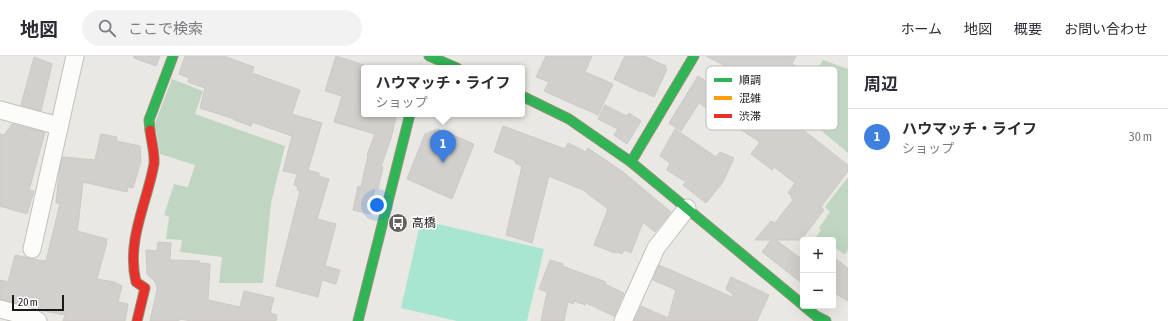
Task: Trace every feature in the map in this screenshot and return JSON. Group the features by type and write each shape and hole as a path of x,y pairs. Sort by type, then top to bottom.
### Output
{"street":[{"path":"32,249 75,56"},
{"path":"137,321 145,288 136,282 134,274 134,238 154,162 150,120 173,56"},
{"path":"631,162 694,56"},
{"path":"426,58 448,65"},
{"path":"525,97 569,119 631,162 800,303"},
{"path":"0,110 59,126"},
{"path":"358,321 409,117"},
{"path":"623,321 656,248 687,208"},
{"path":"0,309 31,317 38,321"},
{"path":"807,309 826,321"}],"green space":[{"path":"823,60 848,69 848,153 821,130 838,130 838,66 819,66"},
{"path":"172,79 203,91 195,114 285,146 271,203 263,283 219,283 222,257 180,252 182,240 166,239 169,217 164,215 174,184 188,187 195,165 160,154 155,123"},
{"path":"848,177 848,250 845,255 836,248 836,237 816,237 821,230 819,228 830,212 825,207"},
{"path":"421,220 544,249 527,321 457,321 401,308"}],"building":[{"path":"134,56 160,56 156,66 134,58"},
{"path":"185,56 224,56 254,67 252,73 300,90 292,114 322,123 308,170 319,173 319,176 329,179 317,219 336,224 325,266 340,270 336,284 322,280 318,297 276,286 300,191 297,190 298,187 294,185 297,174 283,171 292,136 252,122 251,126 200,108 205,88 188,82 189,78 179,74"},
{"path":"336,56 364,65 361,65 361,117 396,117 381,167 383,167 378,189 375,188 370,214 353,210 358,186 361,187 367,155 375,134 334,122 342,96 325,91"},
{"path":"546,56 592,56 585,72 613,84 598,115 544,91 549,82 536,77"},
{"path":"625,56 644,56 666,66 665,68 667,69 654,97 614,79"},
{"path":"706,56 796,56 792,64 795,66 725,66"},
{"path":"34,57 52,64 41,111 21,105"},
{"path":"698,76 706,81 706,107 699,103 681,131 669,123"},
{"path":"605,105 626,116 629,113 641,121 627,144 614,135 618,129 598,119"},
{"path":"12,124 45,132 29,190 34,191 27,214 0,206 0,134 4,135"},
{"path":"503,126 565,149 568,143 586,152 588,148 623,172 671,212 655,232 643,222 631,253 624,250 622,254 615,253 594,245 608,209 583,190 549,176 532,243 506,235 522,166 515,163 516,161 494,152"},
{"path":"438,129 474,144 452,199 407,179 425,134"},
{"path":"675,129 716,157 720,152 734,158 723,182 706,203 683,185 686,182 667,170 670,163 660,156"},
{"path":"741,130 803,130 848,165 848,171 821,207 824,210 803,237 800,237 800,240 776,240 800,258 800,282 762,252 771,240 755,240 771,221 775,223 793,200 791,198 792,196 788,193 795,183 774,167 772,170 751,154 760,142"},
{"path":"101,134 117,137 116,141 140,146 141,161 133,188 128,187 127,192 83,182 77,231 107,239 97,279 114,282 122,286 118,302 128,304 125,321 63,321 65,315 39,310 38,307 0,299 0,280 8,282 15,255 46,261 60,203 56,203 59,172 63,157 95,160"},
{"path":"158,242 171,243 170,260 199,261 200,263 210,264 208,300 240,307 244,291 274,298 270,313 277,315 276,321 192,321 179,319 179,321 150,321 157,290 156,283 147,274 146,250 157,251"},
{"path":"836,259 848,268 848,301 836,294"},
{"path":"550,260 606,282 605,284 624,293 614,316 586,303 585,305 574,301 573,304 568,302 564,321 541,321 547,292 539,289"},
{"path":"659,265 732,297 733,295 726,289 731,277 769,295 757,321 634,321 641,306 668,318 676,290 653,280"}],"traffic: fast":[{"path":"150,130 149,120 173,56"},
{"path":"429,56 450,65"},
{"path":"631,162 694,56"},
{"path":"525,97 569,119 631,162 800,303"},
{"path":"358,321 409,117"},
{"path":"808,309 816,316 826,321"}],"traffic: jam":[{"path":"137,321 145,288 136,282 134,267 135,237 154,164 150,130"}],"place":[{"name":"ハウマッチ・ライフ","path":"443,163"},
{"name":"高橋","path":"398,223"}]}
